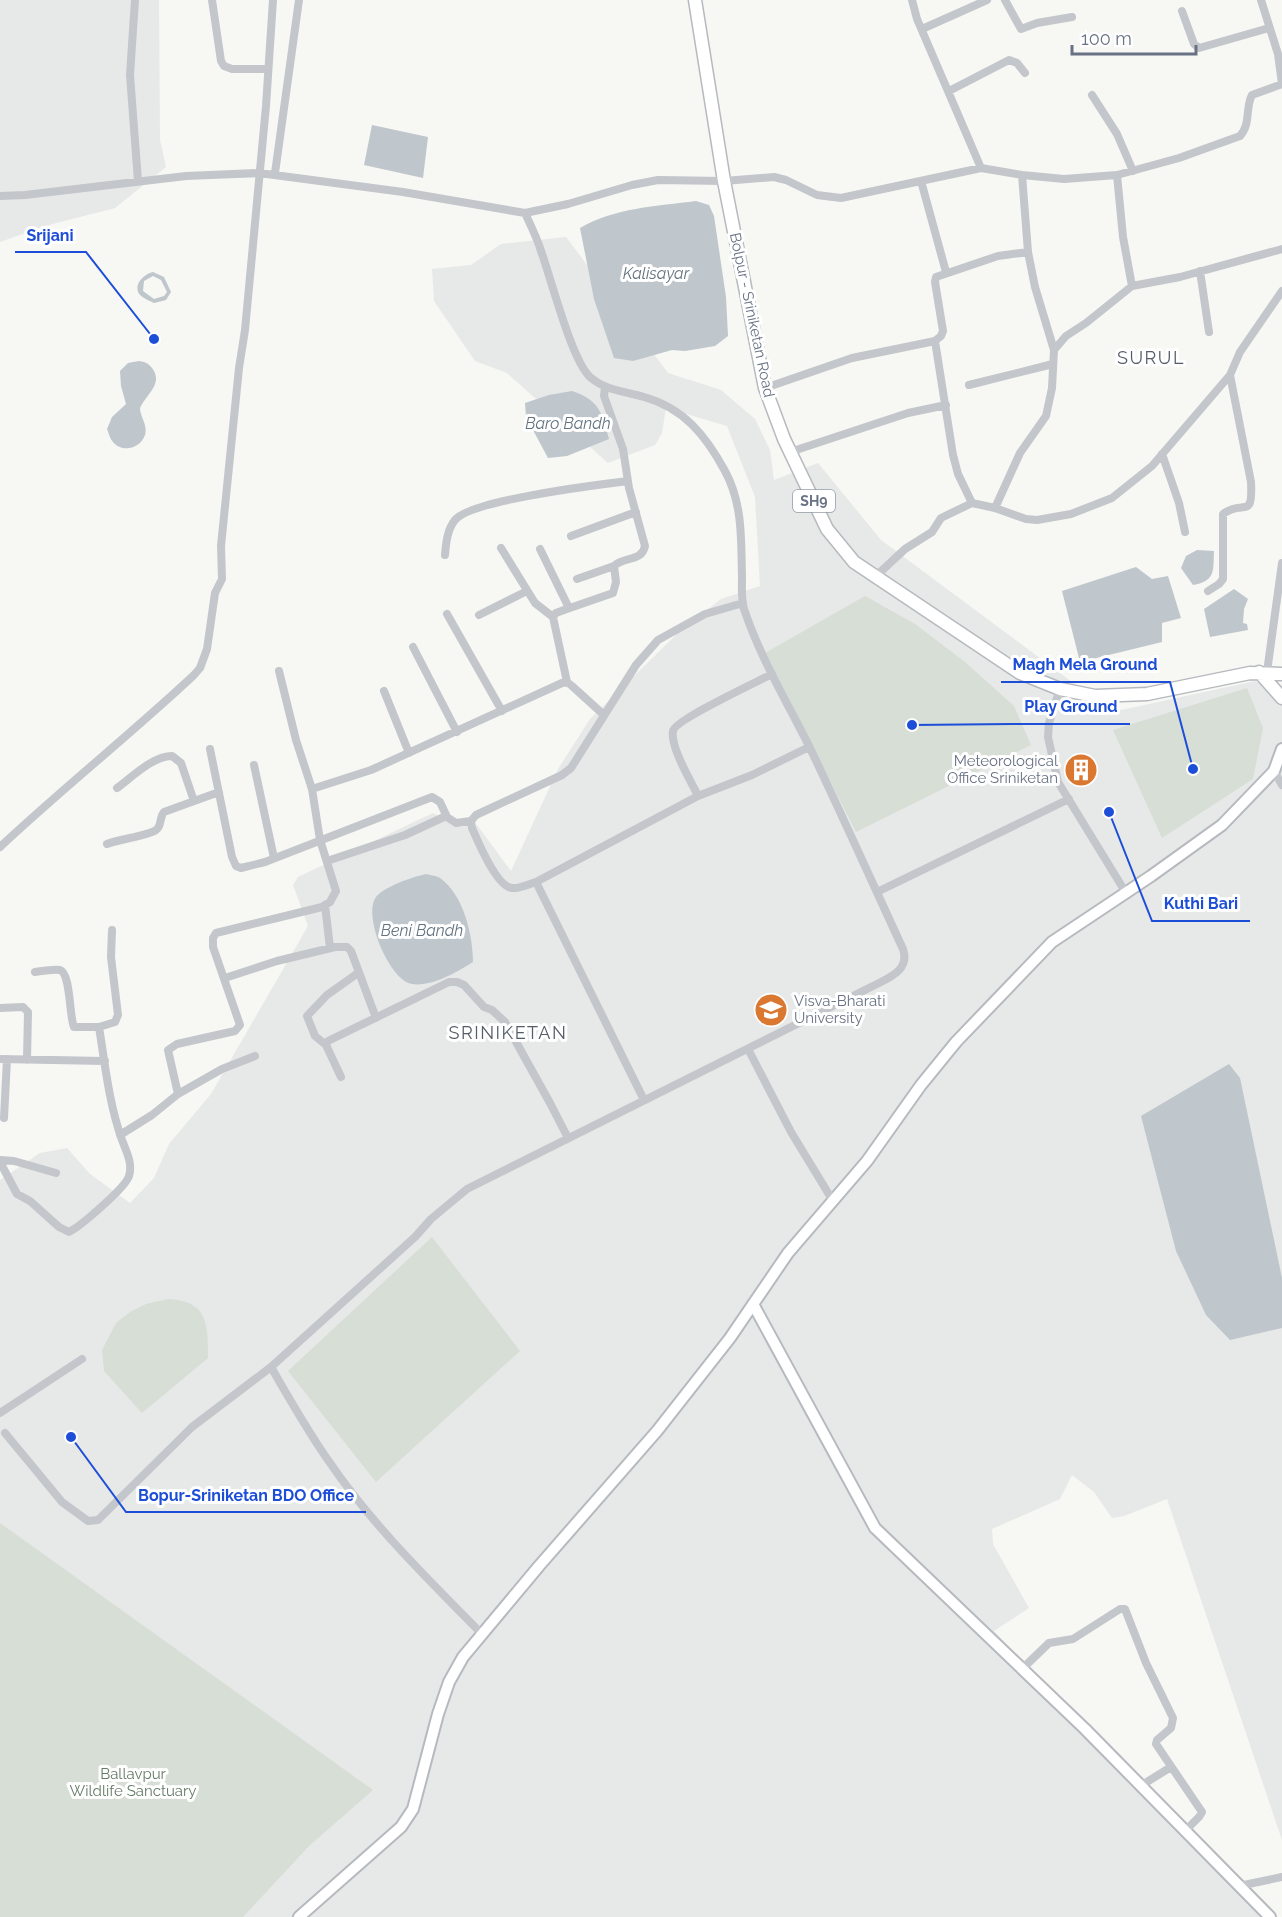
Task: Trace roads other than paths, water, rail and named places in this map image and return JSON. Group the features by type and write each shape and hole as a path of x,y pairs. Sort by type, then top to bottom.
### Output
{"main road":[{"name":"Bolpur - Sriniketan Road","path":"695,0 724,182 765,388 790,452 827,529 854,562 1020,673 1060,689 1095,696 1147,694 1263,672 1282,674"},
{"path":"1263,672 1282,698"},
{"path":"299,1917 385,1842 408,1818 413,1809 438,1714 449,1683 463,1657 657,1431 730,1338 788,1253 867,1161 921,1085 964,1033 1052,942 1222,825 1274,771 1282,749"},
{"path":"753,1304 875,1528 1142,1785 1270,1917"}],"street":[{"path":"135,0 130,75 138,181"},
{"path":"212,0 221,61 224,66 232,69 267,69"},
{"path":"0,847 200,668 207,649 215,593 222,579 221,546 245,330 266,106 273,0"},
{"path":"274,173 298,0"},
{"path":"912,0 981,168"},
{"path":"922,29 987,0"},
{"path":"1005,0 1021,29 1037,23 1072,17"},
{"path":"0,196 138,181 259,172 525,213 568,204 642,182 658,180 724,182 774,177 786,180 817,195 841,198 981,168 1064,179 1117,175 1179,159 1240,136 1246,129 1248,102 1251,95 1282,84 1278,54 1261,0"},
{"path":"1182,10 1194,44 1201,48 1269,28"},
{"path":"949,91 1009,60 1017,63 1025,73"},
{"path":"1092,95 1117,134 1133,171"},
{"path":"995,508 1020,453 1046,416 1052,388 1053,350 1035,287 1028,252 1022,175"},
{"path":"1117,175 1123,237 1132,286"},
{"path":"921,181 946,272"},
{"path":"5,1433 62,1502 88,1521 98,1520 192,1427 271,1367 431,1219 467,1189 891,977 903,966 905,956 903,950 809,747 772,674 743,603 740,515 735,492 715,452 704,437 672,407 644,397 605,388 589,376 581,366 540,248 525,213"},
{"path":"1053,350 1066,336 1132,286 1180,277 1282,249"},
{"path":"765,388 852,358 934,341 941,336 943,331 934,280 936,276 998,256 1028,252"},
{"path":"1200,271 1209,332"},
{"path":"875,577 905,549 934,530 941,518 972,503 1026,519 1037,520 1085,509 1112,498 1152,466 1230,375 1240,351 1282,291"},
{"path":"934,341 953,455 958,474 972,503"},
{"path":"969,385 1053,364"},
{"path":"1208,591 1223,579 1223,514 1247,507 1251,504 1252,499 1251,482 1230,375"},
{"path":"577,579 639,557 644,553 644,535 628,481 623,449 604,396 605,388"},
{"path":"790,452 909,413 946,405"},
{"path":"1162,454 1179,503 1185,532"},
{"path":"445,555 446,538 454,521 463,513 483,506 573,488 628,481"},
{"path":"571,536 636,512"},
{"path":"501,548 527,591 542,610 552,617 567,682 604,715"},
{"path":"540,549 569,608"},
{"path":"1263,672 1282,563"},
{"path":"552,617 556,613 614,592 616,582 614,566"},
{"path":"479,615 527,591"},
{"path":"210,749 232,857 236,866 246,868 432,797 440,802 447,817 456,823 471,821 476,815 562,775 571,768 636,665 658,640 705,614 743,603"},
{"path":"447,614 502,711"},
{"path":"413,647 457,732"},
{"path":"178,1094 168,1050 177,1044 235,1030 240,1025 213,946 216,933 325,905 333,899 336,891 320,840 312,789 296,740 279,671"},
{"path":"698,796 674,743 673,731 676,726 772,674"},
{"path":"312,789 370,770 567,682"},
{"path":"1060,689 1049,723 1048,737 1058,782 1126,893"},
{"path":"384,691 409,753"},
{"path":"471,821 472,828 497,877 504,885 513,889 536,882 698,796 752,775 809,747"},
{"path":"117,788 152,764 166,756 172,756 181,763 194,801"},
{"path":"254,765 274,858"},
{"path":"1274,771 1282,785"},
{"path":"107,844 118,839 154,831 159,826 162,814 219,792"},
{"path":"877,892 1069,799"},
{"path":"327,861 405,835 447,817"},
{"path":"536,882 644,1100"},
{"path":"325,905 330,948"},
{"path":"35,972 60,970 64,973 74,1027 99,1027 115,1022 118,1015 111,957 112,930"},
{"path":"225,978 278,961 330,948 347,947 351,951 376,1018"},
{"path":"341,1077 327,1052 326,1045 315,1036 307,1016 327,995 358,973"},
{"path":"326,1045 334,1037 449,982 457,982 464,985 484,1007 492,1010 505,1022 568,1138"},
{"path":"0,1008 23,1007 28,1012 27,1060"},
{"path":"57,1173 14,1161 0,1161 17,1194 30,1201 59,1227 69,1232 99,1208 129,1178 129,1161 114,1118 99,1027"},
{"path":"747,1049 791,1132 833,1201"},
{"path":"120,1135 152,1115 178,1094 222,1069 255,1056"},
{"path":"4,1118 3,1059 105,1061"},
{"path":"0,1413 82,1359"},
{"path":"271,1367 323,1453 356,1499 405,1556 482,1634"},
{"path":"1022,1669 1049,1643 1059,1640 1071,1641 1120,1609 1125,1609 1146,1663 1173,1718 1171,1728 1156,1742 1162,1755 1202,1812 1186,1830"},
{"path":"1142,1785 1171,1767"},
{"path":"1239,1886 1282,1877"}],"water":[{"path":"372,125 428,137 423,178 364,165"},
{"name":"Kalisayar","path":"696,201 709,205 714,216 726,297 728,336 715,346 685,351 672,350 633,361 614,358 594,299 580,228 621,212"},
{"path":"150,273 164,277 171,292 166,300 154,303 140,295 138,284","holes":["153,276 161,280 167,292 164,296 154,299 143,291 144,281"]},
{"path":"139,361 151,366 156,379 153,389 140,408 145,435 139,444 131,448 121,448 112,441 107,429 112,417 126,404 120,371 128,363"},
{"name":"Baro Bandh","path":"572,391 588,398 598,408 609,439 567,456 548,458 526,417 525,403 549,395"},
{"path":"1197,550 1214,551 1213,569 1206,581 1193,585 1181,568 1186,556"},
{"path":"1136,567 1152,579 1168,576 1181,618 1162,623 1162,642 1080,662 1062,591"},
{"path":"1234,589 1248,599 1244,609 1243,623 1247,624 1248,630 1210,637 1204,609"},
{"name":"Beni Bandh","path":"426,874 440,878 448,885 461,905 469,928 473,962 436,981 412,984 395,972 380,946 375,932 373,906 376,897 386,889"},
{"path":"1229,1064 1240,1078 1282,1278 1282,1328 1230,1340 1206,1315 1176,1251 1141,1116"}],"place":[{"name":"Srijani","path":"154,339"},
{"name":"Play Ground","path":"912,725"},
{"name":"Magh Mela Ground","path":"1193,769"},
{"name":"Meteorological Office Sriniketan","path":"1081,770"},
{"name":"Kuthi Bari","path":"1109,812"},
{"name":"Visva-Bharati University","path":"771,1010"},
{"name":"Bopur-Sriniketan BDO Office","path":"71,1437"}],"district":[{"name":"SURUL","path":"1151,358"},
{"name":"SRINIKETAN","path":"508,1033"}],"park label":[{"name":"Ballavpur Wildlife Sanctuary","path":"133,1782"}]}
